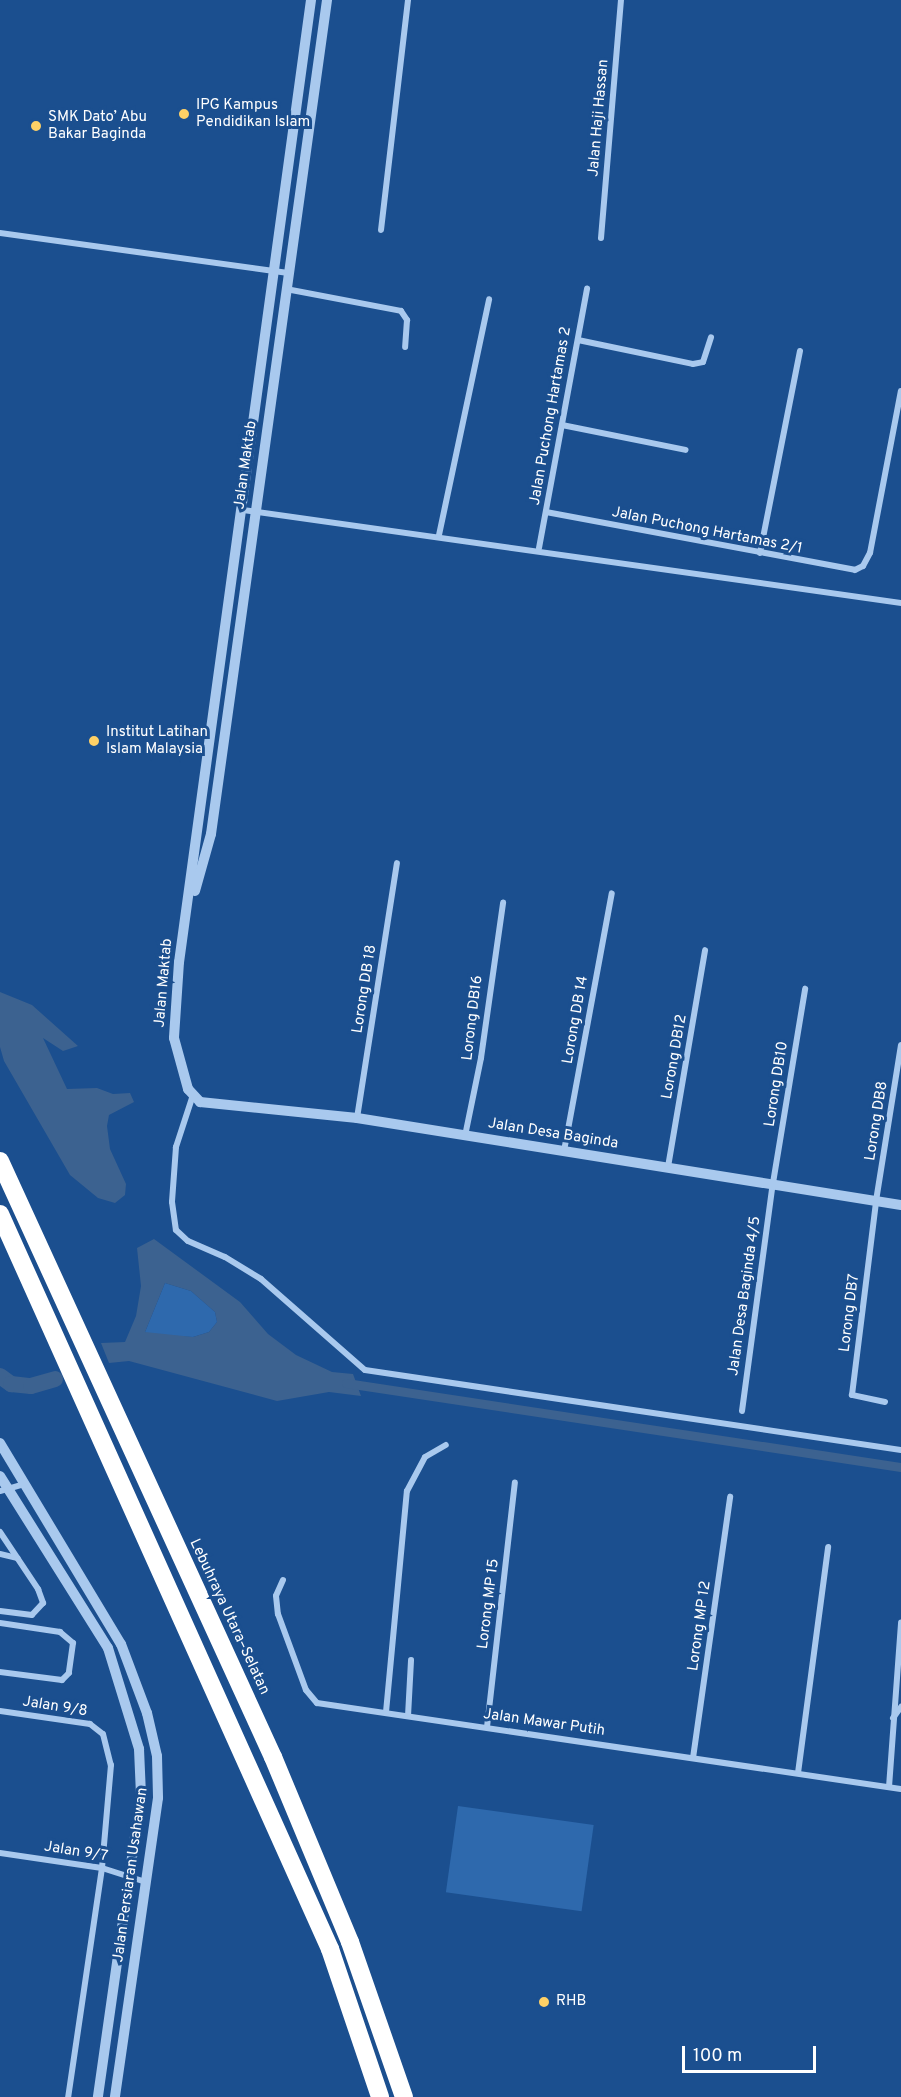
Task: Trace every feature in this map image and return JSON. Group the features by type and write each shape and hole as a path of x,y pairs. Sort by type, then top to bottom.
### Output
{"highway":[{"name":"Lebuhraya Utara–Selatan","path":"0,1161 273,1757 350,1942 404,2097"},
{"path":"0,1214 330,1949 380,2097"}],"street":[{"name":"Jalan Maktab","path":"249,510 275,271 311,0"},
{"name":"Jalan Maktab","path":"196,1100 180,1069 174,1038 184,932 249,510 286,289 327,0"},
{"path":"381,230 408,0"},
{"name":"Jalan Haji Hassan","path":"601,238 621,0"},
{"path":"0,233 288,273"},
{"name":"Jalan Puchong Hartamas 2","path":"539,548 587,288"},
{"path":"286,289 401,311 407,320 405,348"},
{"path":"439,535 489,298"},
{"path":"578,340 693,364 703,362 711,337"},
{"path":"760,554 800,351"},
{"name":"Jalan Puchong Hartamas 2/1","path":"546,512 845,570 862,567 870,553 901,391"},
{"path":"562,426 686,450"},
{"path":"249,510 539,548 901,603"},
{"name":"Lorong DB 18","path":"357,1118 396,863"},
{"name":"Lorong DB 14","path":"564,1151 612,893"},
{"name":"Lorong DB16","path":"465,1136 481,1058 503,903"},
{"name":"Lorong DB12","path":"668,1167 705,950"},
{"name":"Lorong DB10","path":"773,1183 805,989"},
{"name":"Lorong DB8","path":"876,1201 901,1045"},
{"path":"196,1100 181,1123 176,1147 172,1202 176,1230 188,1241 225,1257 261,1279 365,1370 901,1450"},
{"name":"Jalan Desa Baginda","path":"196,1100 357,1118 901,1205"},
{"name":"Jalan Desa Baginda 4/5","path":"742,1411 773,1183"},
{"name":"Lorong DB7","path":"876,1201 852,1395 885,1402"},
{"name":"Jalan Persiaran Usahawan","path":"0,1443 121,1644 147,1713 158,1777 146,1882 115,2097"},
{"path":"386,1713 407,1491 425,1456 446,1445"},
{"name":"Jalan Persiaran Usahawan","path":"0,1476 4,1490 108,1648 129,1706 139,1749 141,1794 98,2097"},
{"path":"4,1490 25,1484"},
{"name":"Lorong MP 15","path":"487,1727 515,1484"},
{"name":"Lorong MP 12","path":"693,1758 730,1497"},
{"path":"0,1532 42,1596 41,1609 32,1615 0,1611"},
{"path":"798,1773 828,1547"},
{"path":"0,1554 19,1558"},
{"name":"Jalan Mawar Putih","path":"283,1580 276,1596 278,1614 309,1696 322,1705 487,1727 901,1789"},
{"path":"889,1787 901,1622"},
{"path":"0,1623 67,1634 73,1643 69,1673 56,1680 0,1672"},
{"path":"408,1716 411,1660"},
{"path":"893,1718 901,1707"},
{"name":"Jalan 9/8","path":"0,1711 90,1724 103,1734 112,1776 102,1868"},
{"name":"Jalan 9/7","path":"0,1853 102,1868 146,1882"},
{"path":"68,2097 102,1868"}],"shaded area":[{"path":"0,992 32,1005 78,1046 63,1051 43,1038 67,1089 97,1088 113,1094 130,1093 134,1102 109,1115 107,1126 110,1149 126,1184 125,1195 115,1203 98,1198 70,1175 4,1061 0,1047"},
{"path":"154,1239 240,1302 268,1334 296,1355 332,1372 353,1374 361,1396 329,1392 277,1401 129,1361 109,1363 101,1343 125,1342 136,1316 141,1286 137,1248","holes":["165,1283 191,1291 215,1312 217,1322 209,1332 193,1337 145,1332"]},
{"path":"165,1283 191,1291 215,1312 217,1322 209,1332 193,1337 149,1335 145,1332"},
{"path":"458,1806 594,1825 582,1911 446,1892"}],"waterway":[{"path":"0,1376 11,1384 31,1386 55,1379"},
{"path":"346,1383 901,1467"}],"place":[{"name":"IPG Kampus Pendidikan Islam","path":"184,114"},
{"name":"SMK Dato’ Abu Bakar Baginda","path":"36,126"},
{"name":"Institut Latihan Islam Malaysia","path":"94,741"},
{"name":"RHB","path":"544,2002"}]}
